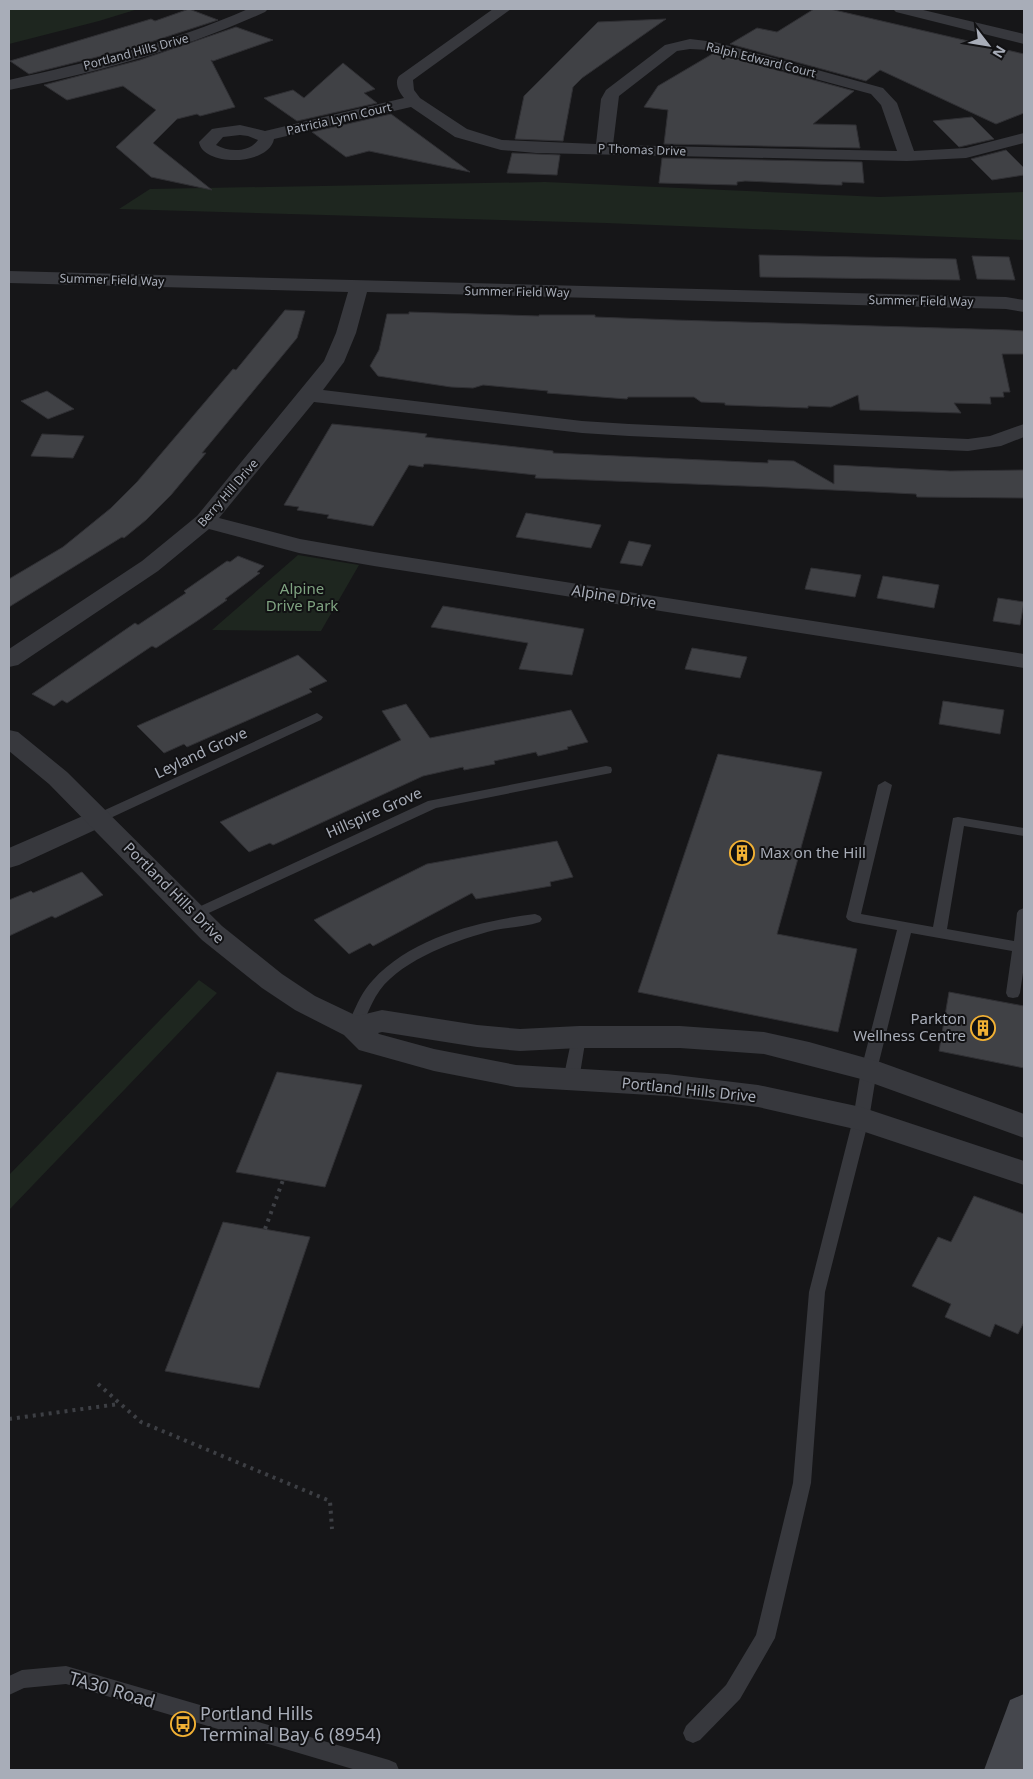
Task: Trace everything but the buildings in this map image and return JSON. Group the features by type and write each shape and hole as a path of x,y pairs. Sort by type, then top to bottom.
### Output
{"main road":[{"path":"1004,1770 1024,1713"}],"street":[{"name":"Portland Hills Drive","path":"9,86 158,48 202,34 260,9"},
{"path":"414,101 405,84 407,75 502,9"},
{"path":"901,9 1024,39"},
{"path":"941,19 955,9"},
{"name":"Ralph Edward Court","path":"604,148 609,99 612,93 618,86 671,48 692,44 710,45 876,90 889,103 906,156"},
{"name":"Patricia Lynn Court","path":"264,136 414,101"},
{"name":"P Thomas Drive","path":"414,101 461,133 501,145 536,148 906,156 966,152 1024,138"},
{"name":"Summer Field Way","path":"9,278 1006,303 1024,306"},
{"name":"Berry Hill Drive","path":"9,660 150,566 206,521 334,362 346,333 360,288"},
{"path":"309,395 582,428 968,445 994,442 1024,430"},
{"name":"Alpine Drive","path":"206,521 299,546 1024,661"},
{"name":"Portland Hills Drive","path":"9,738 58,778 212,933 272,980 305,1002 354,1027 369,1042 434,1060 516,1076 667,1085 758,1096 861,1119 1024,1173"},
{"path":"9,860 99,818"},
{"path":"354,1027 382,1021 477,1036 520,1040 579,1037 680,1038 764,1043 809,1053 869,1070 1024,1126"}],"lane":[{"name":"Leyland Grove","path":"99,818 317,716"},
{"name":"Hillspire Grove","path":"195,914 433,804 606,770"},
{"path":"885,785 853,917 1020,947"},
{"path":"939,933 958,821 1024,832"},
{"path":"1013,992 1024,913"},
{"path":"354,1027 377,984 414,955 469,932 513,921 535,919"},
{"path":"693,1733 733,1692 765,1638 802,1483 817,1292 861,1119 869,1070 905,927"},
{"path":"571,1080 579,1037"},
{"name":"TA30 Road","path":"9,1686 22,1679 66,1675 389,1770"}],"path":[{"path":"265,1229 283,1180"},
{"path":"98,1384 141,1422 330,1501 332,1529"},
{"path":"9,1419 46,1415 82,1407 120,1404"}],"green space":[{"path":"9,9 138,9 9,44"},
{"path":"545,182 880,197 1024,192 1024,240 606,223 119,209 150,189"},
{"name":"Alpine Drive Park","path":"298,555 359,565 321,631 212,630"},
{"path":"199,980 217,993 9,1210 9,1175"}],"place":[{"name":"Max on the Hill","path":"742,853"},
{"name":"Parkton Wellness Centre","path":"983,1028"},
{"name":"Portland Hills Terminal Bay 6 (8954)","path":"183,1724"}]}
